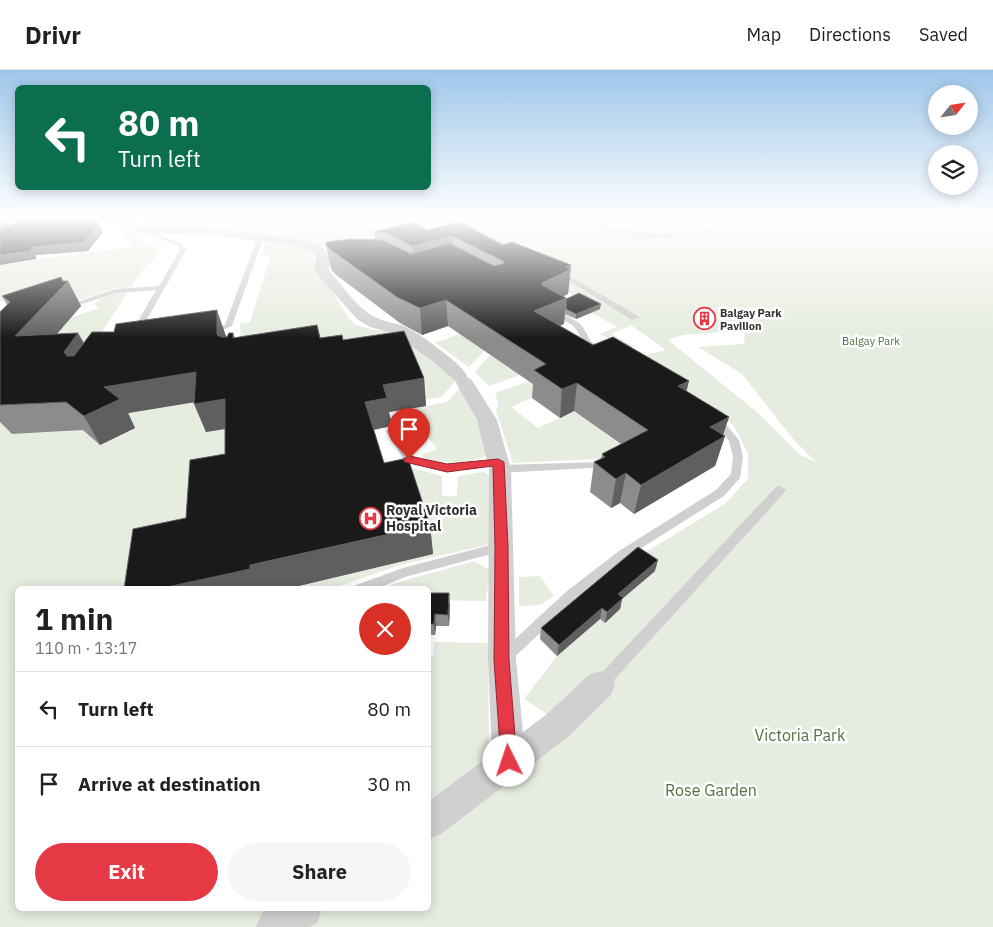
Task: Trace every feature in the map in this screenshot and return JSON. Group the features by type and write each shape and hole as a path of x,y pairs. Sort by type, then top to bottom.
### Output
{"street":[{"path":"327,258 322,271 362,316 376,324 399,330 437,356 462,380 487,420 499,466 502,547 502,660 509,761"},
{"path":"431,820 558,725 600,686"},
{"path":"276,927 300,911"}],"lane":[{"path":"148,337 140,338 133,335 178,258"},
{"path":"233,336 228,326 253,258"},
{"path":"550,267 634,318"},
{"path":"79,303 114,291 161,288"},
{"path":"555,305 546,309 578,326 587,344 603,352"},
{"path":"205,333 228,326"},
{"path":"502,660 572,595 623,554 720,493 736,475 738,457 734,440 722,423 709,413"},
{"path":"391,431 409,459 447,468 603,465"},
{"path":"600,686 780,490"},
{"path":"369,586 403,573 502,547"}],"green space":[{"path":"46,258 154,258 151,264 147,264 131,287 115,288 59,307 49,300 11,299 0,302 0,264"},
{"path":"270,258 315,258 326,281 349,319 356,325 373,330 393,331 431,357 456,381 441,397 385,406 242,365 240,323 250,322"},
{"path":"373,258 993,258 993,927 0,927 0,422 12,434 73,431 98,399 184,385 237,427 202,533 151,586 15,586 15,911 431,911 431,656 433,656 435,642 488,643 489,757 550,716 524,699 557,656 600,619 605,623 620,609 617,604 636,558 725,504 748,479 748,453 733,425 703,400 662,380 642,356 666,350 631,325 611,334 634,346 629,349 600,334 617,327 583,308 591,305 565,291","holes":["745,330 744,344 698,347 742,374 794,440 816,462 800,455 758,413 668,340 683,335"]},
{"path":"128,292 101,333 74,361 32,362 70,318 99,308 94,304 105,296"},
{"path":"488,323 485,350 469,367 435,343"},
{"path":"491,354 520,375 489,386 475,372"},
{"path":"529,381 544,392 511,407 538,428 574,411 630,451 617,458 513,463 496,411 498,402 495,393"},
{"path":"460,388 484,435 487,455 464,462 444,462 427,459 421,455 437,449 417,423 410,409 447,402"},
{"path":"395,463 442,476 442,496 457,496 458,476 484,472 493,478 491,544 400,565 340,586 300,586 433,554"},
{"path":"474,561 490,570 486,601 431,600 431,586 389,586"},
{"path":"540,576 554,596 540,605 519,606 519,577"}],"building":[{"path":"342,258 479,258 494,266 504,263 497,258 553,258 571,265 566,267 571,269 542,283 542,285 566,298 534,311 593,345 613,337 689,381 678,386 729,417 710,427 725,436 641,485 626,473 616,479 594,462 605,457 602,454 648,430 577,383 562,389 534,370 546,364 446,300 420,308 397,297"},
{"path":"61,277 62,281 68,281 15,336 78,333 64,352 67,356 74,356 92,332 114,332 116,324 217,310 217,335 221,337 227,337 229,333 233,333 233,338 317,325 320,338 342,335 343,340 404,331 424,378 383,385 387,398 365,402 384,463 408,458 430,525 250,565 250,569 172,586 124,586 133,529 186,518 190,460 225,454 225,399 194,404 196,372 104,387 120,399 84,416 66,402 0,405 0,312 10,302 2,296"},
{"path":"579,293 601,304 576,314 566,309 566,299"},
{"path":"638,547 658,560 618,594 623,598 607,612 602,608 559,645 541,628"},
{"path":"431,593 449,593 448,615 435,614 434,624 431,624"}],"place":[{"name":"Balgay Park Pavilion","path":"704,319"},
{"name":"Royal Victoria Hospital","path":"370,518"}],"route":[{"path":"409,459 447,468 498,462 500,469 502,547 502,660 509,761"}],"park label":[{"name":"Balgay Park","path":"871,341"},
{"name":"Victoria Park","path":"800,735"},
{"name":"Rose Garden","path":"711,790"}]}
